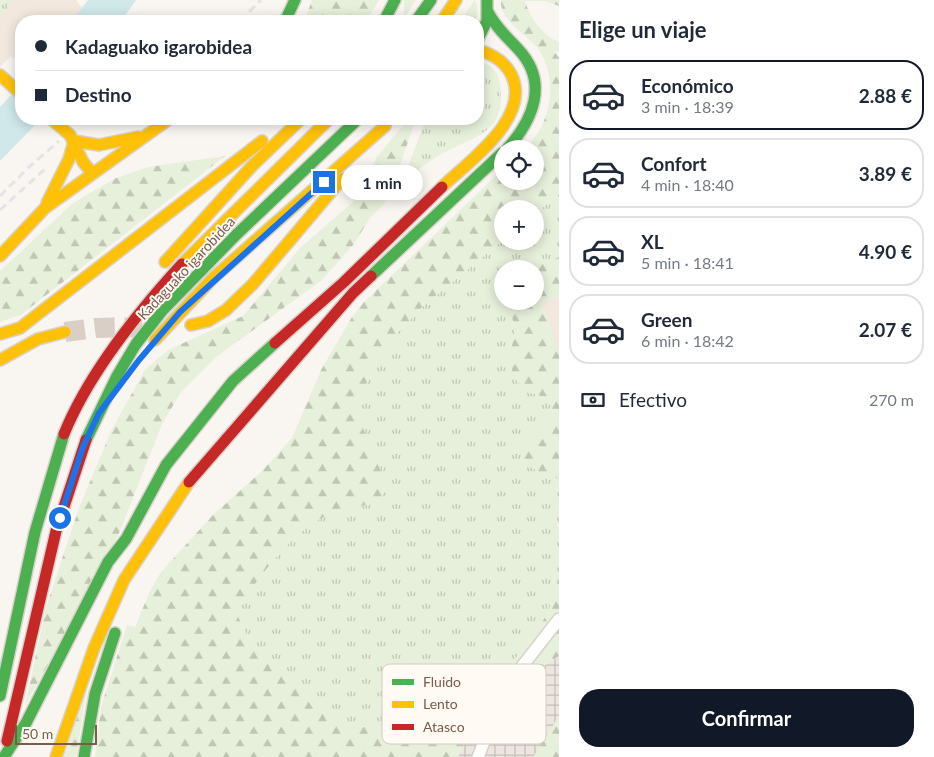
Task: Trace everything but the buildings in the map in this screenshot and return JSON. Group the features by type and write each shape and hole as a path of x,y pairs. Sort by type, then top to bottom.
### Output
{"main road":[{"path":"288,15 295,0"},
{"path":"387,15 395,0"},
{"path":"395,0 396,15"},
{"path":"420,15 431,0"},
{"path":"446,15 456,0"},
{"path":"484,29 488,3"},
{"path":"488,3 493,24 524,56 533,74 536,94 534,112 514,140"},
{"path":"3,757 11,749 26,723 108,562 126,539 166,465 234,381 344,282 504,126 515,107 516,91 512,76 504,64 484,51"},
{"path":"0,75 15,89"},
{"path":"59,125 66,130 74,141 81,163 92,173"},
{"path":"0,256 45,208 161,125"},
{"path":"0,334 20,328 282,125"},
{"path":"159,269 252,166 295,125"},
{"name":"Kadaguako igarobidea","path":"0,696 39,511 64,435 95,374 120,335 148,299 195,248 323,125"},
{"name":"Kadaguako igarobidea","path":"3,757 21,687 46,566 83,447 136,344 162,311 236,235 352,125"},
{"path":"99,413 147,350 180,312 384,125"},
{"path":"191,325 208,321 226,310 253,284 372,144 386,125"},
{"path":"74,141 99,145 145,136"},
{"path":"45,208 69,159 74,141"},
{"path":"56,757 94,648 124,580 186,486 353,293 494,161"},
{"path":"0,360 38,339 65,332"},
{"path":"64,435 69,404 108,334"},
{"path":"44,757 75,666 115,574 126,539"},
{"path":"136,584 142,553"},
{"path":"84,757 89,719 98,684 118,626"}],"street":[{"path":"524,664 559,619"},
{"path":"478,757 483,744"}],"shaded area":[{"path":"0,0 76,0 82,8 77,15 15,15 15,59 11,56 0,67"},
{"path":"559,297 559,352 544,310 544,301"},
{"path":"559,656 559,757 458,757 464,744 546,744 546,664"}],"green space":[{"path":"0,0 13,0 0,18"},
{"path":"312,0 379,0 370,15 307,14"},
{"path":"404,0 416,0 406,15 404,15"},
{"path":"475,0 478,10 477,15 464,15"},
{"path":"501,0 559,0 559,6 546,1 525,1 537,25 559,42 559,52 554,51 559,58 559,194 544,206 544,200 494,200 494,248 422,307 385,346 354,406 386,484 379,502 328,515 302,531 281,551 236,610 241,624 253,644 268,658 300,679 304,695 314,709 352,724 382,731 382,744 464,744 458,757 95,757 101,707 127,625 135,627 150,591 161,572 213,515 262,471 292,438 321,370 352,317 364,302 494,178 494,190 544,190 544,140 533,140 547,114 550,101 549,74 545,60 538,48 504,14"},
{"path":"484,63 487,64 496,72 499,79 501,99 499,111 489,128 482,134 440,155 413,173 409,173 407,169 424,125 484,125"},
{"path":"403,125 414,125 393,185 383,205 370,218 354,244 322,280 216,357 181,392 162,424 118,536 25,706 46,607 79,508 112,429 145,370 168,350 243,316 301,247 352,203 377,157"},
{"path":"225,156 22,314 0,322 0,271 73,203 116,178 148,167"},
{"path":"559,194 559,257 544,263 544,260 494,260 494,310 509,310 516,328 510,354 527,392 548,398 554,416 541,430 541,473 559,479 559,523 557,525 559,528 559,572 555,596 544,619 512,664 382,664 382,731 352,724 314,709 304,695 300,679 268,658 253,644 241,624 236,610 281,551 302,531 328,515 379,502 386,484 354,406 385,346 422,307 494,248 494,250 544,250 544,206"},
{"path":"559,257 559,297 544,301 544,263"},
{"path":"509,310 544,310 559,352 559,479 541,473 522,462 523,445 554,416 548,398 527,392 513,377 510,354 516,328"},
{"path":"559,572 559,656 546,664 512,664 544,619 555,596"},
{"path":"87,687 76,757 64,757"},
{"path":"559,716 559,757 533,757 541,744 546,744 546,736"}],"water":[{"path":"88,0 136,0 125,15 77,15"},
{"path":"15,91 15,125 35,125 0,161 0,107"}],"tunnel":[{"path":"65,332 96,328 142,327"}],"railway":[{"path":"246,15 261,0"},
{"path":"0,196 59,141"},
{"path":"0,210 46,168"}],"traffic: fast":[{"path":"288,15 295,0"},
{"path":"387,15 395,0"},
{"path":"420,15 431,0"},
{"path":"484,27 487,21 487,0"},
{"path":"488,12 498,28 519,50 528,63 533,75 534,101 524,126 514,140"},
{"path":"86,440 117,376 136,344 162,311 236,235 352,125"},
{"path":"371,276 494,161"},
{"path":"4,757 26,723 108,562 126,539 166,465 233,381 275,343"},
{"path":"0,696 35,532 64,434"},
{"path":"84,757 95,694 115,633"}],"traffic: slow":[{"path":"446,15 456,0"},
{"path":"442,187 495,137 506,122 513,106 515,90 511,74 505,65 484,52"},
{"path":"0,75 15,89"},
{"path":"58,125 70,135 83,162 92,173"},
{"path":"0,256 45,208 161,125"},
{"path":"165,262 252,166 295,125"},
{"path":"182,264 323,125"},
{"path":"155,340 213,278 385,126"},
{"path":"74,141 99,145 138,137"},
{"path":"47,203 69,159 74,141"},
{"path":"0,334 20,328 262,141"},
{"path":"191,325 208,321 226,310 253,284 342,179"},
{"path":"0,360 38,339 65,332"},
{"path":"56,757 94,648 124,580 189,482"}],"traffic: jam":[{"path":"275,343 344,282 442,187"},
{"path":"64,434 87,389 116,344 182,264"},
{"path":"189,482 353,293 371,276"},
{"path":"7,741 56,531 86,440"}],"route":[{"path":"60,518 83,447 99,413 122,386 139,360 180,312 209,284 324,182"}]}
